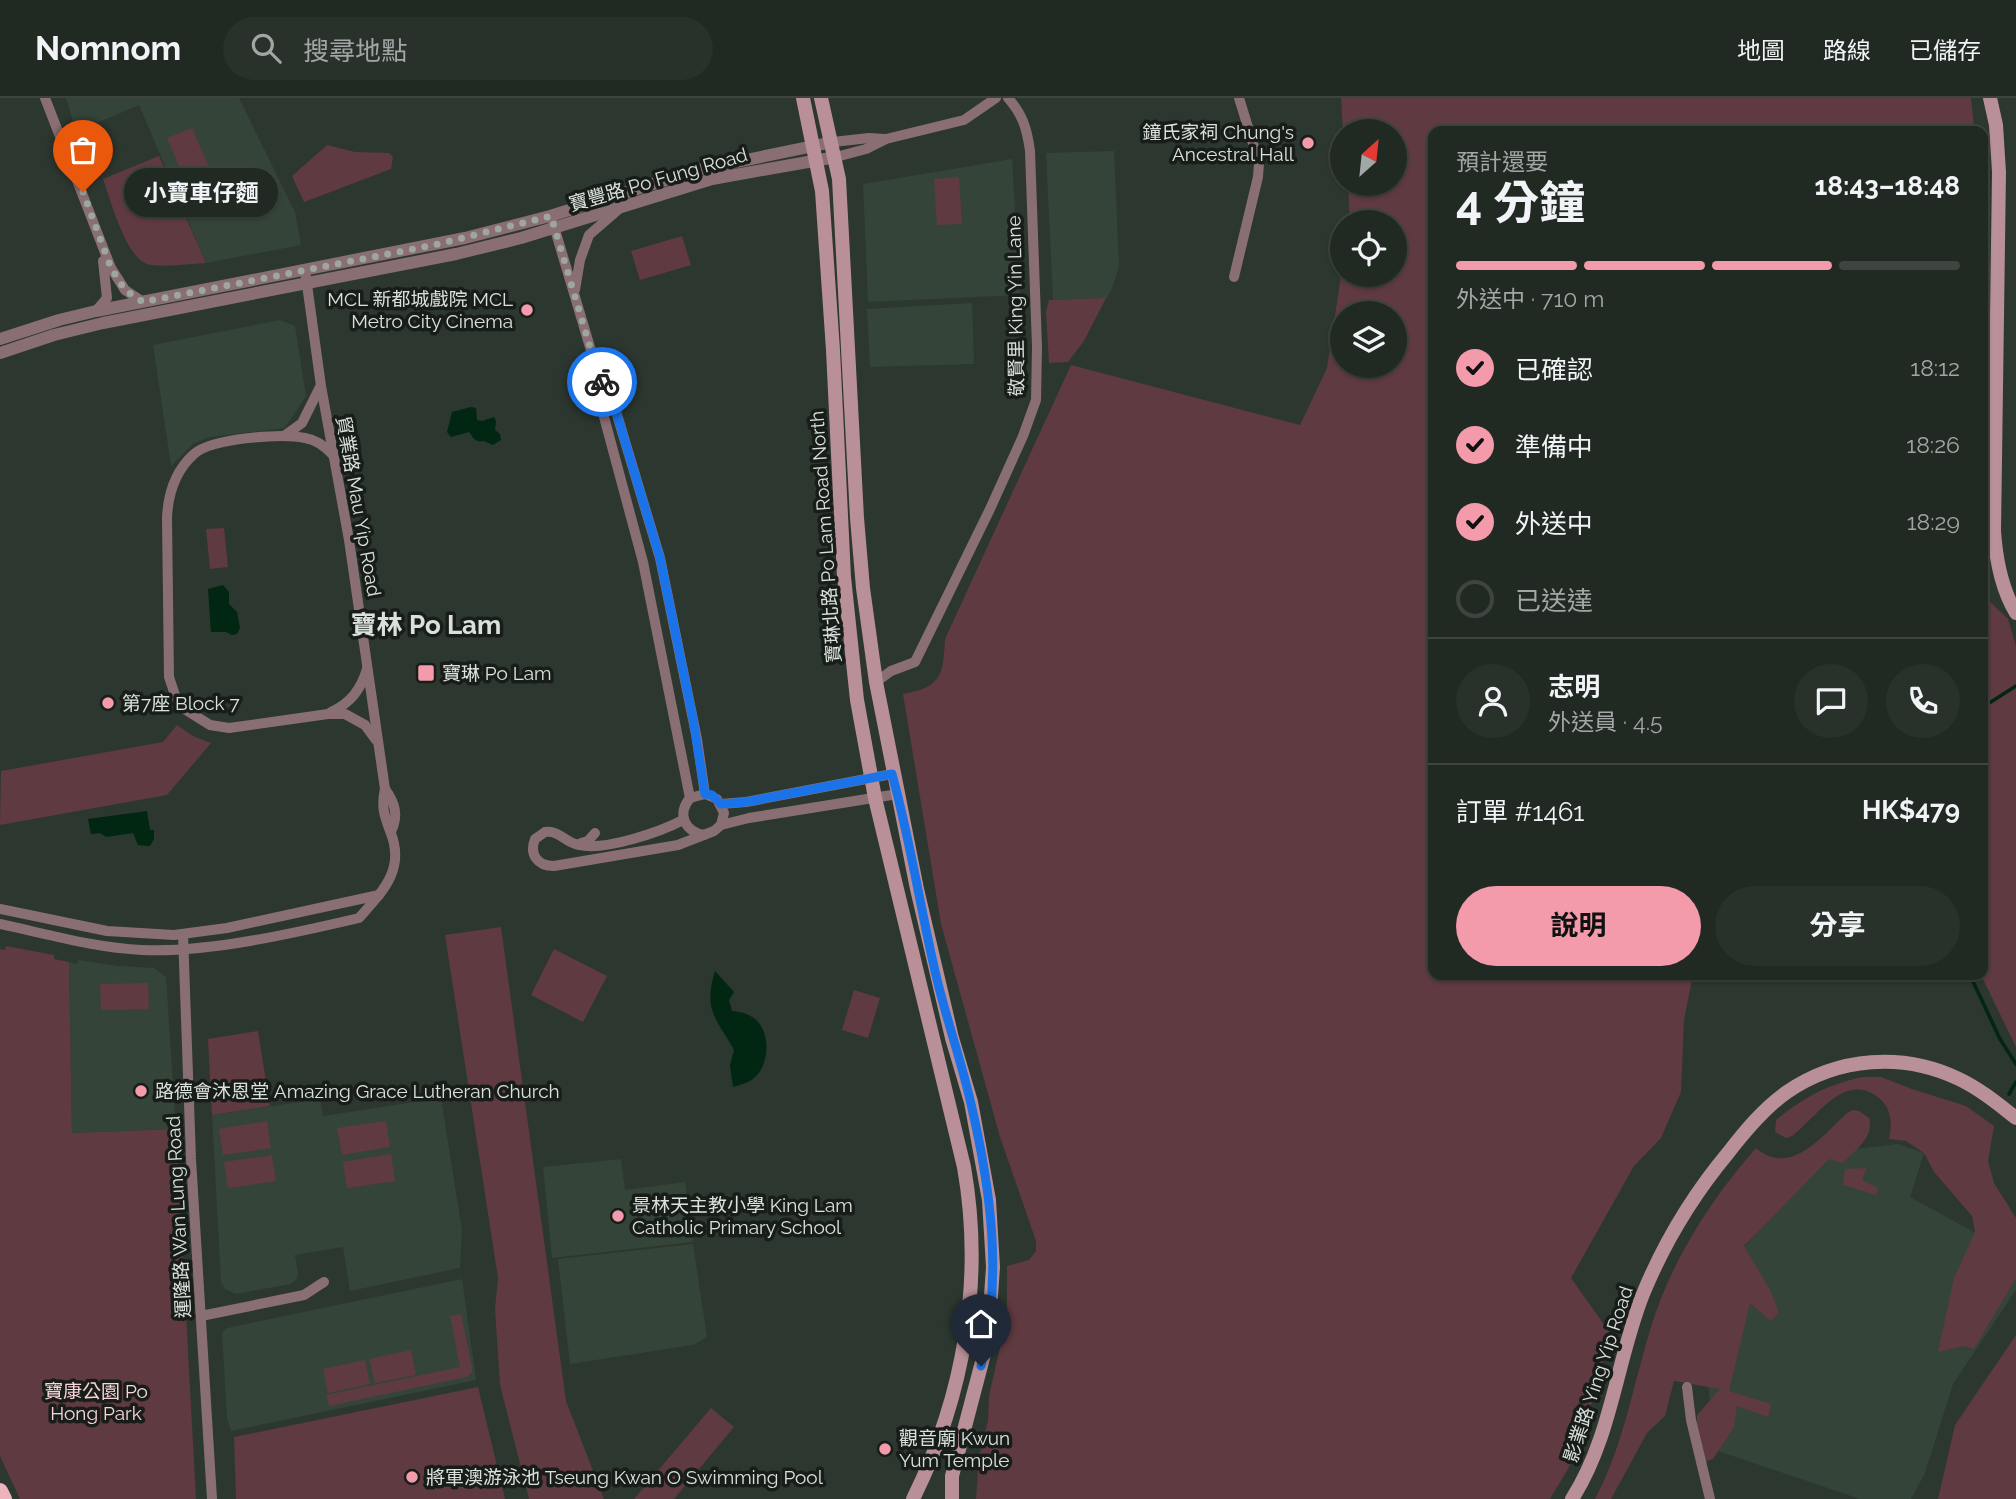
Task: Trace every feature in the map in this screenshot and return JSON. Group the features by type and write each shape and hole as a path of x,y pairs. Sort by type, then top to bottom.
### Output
{"highway":[{"path":"0,1491 4,1499"}],"main road":[{"name":"寶琳北路 Po Lam Road North","path":"803,98 822,191 844,577 857,700 875,798 951,1109 967,1184 972,1225 971,1300 967,1337 941,1435 913,1499"},
{"name":"寶琳北路 Po Lam Road North","path":"821,98 834,150 842,221 858,530 876,682 892,774 935,972 971,1102 989,1200 993,1267 988,1339 952,1476 952,1499"},
{"path":"1990,98 1996,125 1999,172 1994,531 1999,572 2016,613"},
{"name":"影業路 Ying Yip Road","path":"1572,1499 1587,1473 1602,1437 1633,1320 1660,1256 1684,1213 1712,1172 1771,1106 1804,1082 1822,1073 1861,1063 1894,1061 1922,1065 1960,1079 2016,1118"}],"street":[{"path":"45,98 111,268 120,285 143,302"},
{"path":"834,150 866,149 886,139 964,120 996,98"},
{"name":"敬賢里 King Yin Lane","path":"876,682 891,671 915,662 990,509 1036,400 1037,347 1030,149 1023,118 1008,98"},
{"path":"1234,277 1259,163 1239,98"},
{"name":"寶豐路 Po Fung Road","path":"0,353 54,335 103,323 456,254 698,170 834,150"},
{"name":"寶豐路 Po Fung Road","path":"0,338 59,320 143,302 619,209 712,179 816,153"},
{"path":"575,291 580,260 589,235 619,209"},
{"path":"553,222 598,374 600,402 654,607 690,798 683,810 683,820 689,828 704,835"},
{"path":"96,312 106,301 108,294 98,236"},
{"name":"貿業路 Mau Yip Road","path":"305,270 385,789 393,800 395,812 396,821 391,832 394,868 392,877 380,894"},
{"path":"598,374 612,398 660,558 695,727 705,794"},
{"path":"284,436 302,423 321,386"},
{"path":"334,456 314,441 284,436 207,446 194,453 180,470 168,502 167,518 169,677 180,703 194,716 210,725 239,727 345,714 360,721 379,743"},
{"path":"328,714 353,697 363,681 368,665"},
{"path":"721,804 746,802 892,774"},
{"path":"721,825 898,794"},
{"path":"683,820 649,835 592,846 573,844 558,833 545,832 535,839 533,852 538,862 554,866 678,845 715,831 721,825 724,814 721,804 712,795 690,798"},
{"path":"573,844 588,841 595,833"},
{"path":"0,909 125,933 183,934 227,928 380,894"},
{"path":"0,924 104,946 142,950 184,949 359,918 380,894"},
{"name":"運隆路 Wan Lung Road","path":"183,934 191,1159 212,1499"},
{"path":"201,1316 304,1295 324,1282"},
{"path":"1687,1387 1691,1420 1710,1499"}],"shaded area":[{"path":"66,98 239,98 295,212 301,245 206,263 139,105 88,127 73,121"},
{"path":"1114,151 1119,267 1111,291 1107,298 1053,300 1046,153"},
{"path":"1012,159 1020,295 868,302 863,184"},
{"path":"972,303 974,364 870,367 867,309"},
{"path":"280,320 295,326 306,396 285,428 209,437 193,444 171,466 153,345"},
{"path":"476,408 477,420 494,417 495,430 500,434 501,440 493,445 477,441 469,432 451,437 447,432 452,412"},
{"path":"223,585 229,592 229,604 237,612 240,628 237,634 211,632 208,589"},
{"path":"147,811 150,830 154,830 154,839 150,846 138,845 133,833 106,837 100,833 91,834 88,819"},
{"path":"78,960 154,968 166,977 176,1129 72,1133 69,962 77,964"},
{"path":"715,971 734,992 729,1000 732,1011 755,1019 766,1038 765,1060 759,1073 749,1081 733,1087 730,1065 734,1050 713,1014 711,1005"},
{"path":"441,1098 462,1230 460,1268 350,1291 343,1247 295,1255 298,1274 296,1280 290,1284 236,1294 225,1289 221,1282 212,1115 320,1099 323,1116"},
{"path":"1898,1144 1924,1153 1910,1197 2016,1255 2016,1290 1953,1384 1925,1473 1911,1499 1860,1499 1715,1450 1706,1364 1744,1247 1830,1152"},
{"name":"景林天主教小學 King Lam Catholic Primary School","path":"621,1159 625,1190 685,1182 693,1242 552,1258 543,1167"},
{"path":"693,1244 707,1337 693,1345 570,1364 558,1259"},
{"path":"462,1279 476,1380 231,1431 227,1418 222,1333 227,1328"}],"green space":[{"path":"1341,98 1971,98 1975,126 1428,126 1428,980 1692,980 1684,1020 1681,1092 1661,1138 1634,1166 1571,1278 1610,1333 1583,1435 1568,1469 1550,1499 976,1499 979,1457 988,1421 989,1396 1007,1317 1007,1266 1029,1260 1036,1251 1036,1241 1000,1137 941,924 903,694 926,688 938,677 943,662 945,639 1071,365 1300,425 1327,368 1330,348 1330,378 1407,378 1407,301 1337,301 1339,287 1407,287 1407,210 1349,210 1349,196 1407,196 1407,119 1342,119"},
{"path":"192,128 211,172 186,183 167,138"},
{"path":"327,145 355,152 389,153 393,157 391,169 304,202 292,176"},
{"path":"159,156 206,263 151,265 134,253 121,229 103,179"},
{"path":"959,177 962,224 937,225 934,179"},
{"path":"682,236 691,265 640,280 631,251"},
{"path":"1106,298 1084,341 1068,362 1049,363 1046,312 1049,300"},
{"path":"224,528 228,567 210,569 206,529"},
{"path":"1988,583 1990,602 2008,619 2016,646 2016,1047 1983,980 1988,980"},
{"path":"177,725 193,736 211,743 167,795 0,825 1,771 163,742"},
{"path":"501,927 566,1401 604,1499 529,1499 500,1385 495,1309 498,1278 445,935"},
{"name":"寶康公園 Po Hong Park","path":"6,946 54,955 54,959 69,962 72,1133 176,1129 196,1499 20,1499 0,1456 0,949 5,950"},
{"path":"554,949 607,976 583,1022 531,995"},
{"path":"148,983 149,1009 101,1010 100,984"},
{"path":"854,990 880,998 868,1038 842,1030"},
{"path":"258,1031 270,1106 212,1115 208,1039"},
{"path":"1863,1077 1881,1077 1966,1106 1994,1126 1988,1161 1994,1183 2016,1218 2016,1278 1974,1349 1963,1346 1938,1352 1954,1278 1975,1232 1972,1216 1934,1172 1924,1153 1906,1141 1889,1139 1890,1117 1883,1102 1866,1091 1843,1093 1792,1136 1786,1138 1775,1132 1776,1120 1796,1105 1827,1088"},
{"path":"1853,1110 1869,1118 1869,1131 1862,1143 1843,1163 1829,1159 1744,1246 1770,1290 1779,1312 1771,1321 1750,1303 1729,1391 1771,1404 1768,1417 1737,1406 1734,1427 1713,1459 1696,1465 1697,1415 1720,1389 1674,1381 1665,1416 1647,1433 1611,1499 1595,1499 1621,1436 1659,1302 1681,1255 1708,1210 1756,1148 1769,1156 1794,1156 1817,1142"},
{"path":"267,1121 271,1148 223,1155 219,1129"},
{"path":"386,1121 390,1147 342,1155 337,1128"},
{"path":"391,1154 395,1181 347,1188 343,1162"},
{"path":"272,1155 276,1181 228,1188 224,1162"},
{"path":"1867,1168 1862,1180 1878,1188 1876,1195 1843,1185 1845,1169"},
{"path":"461,1314 472,1366 472,1372 467,1377 329,1406 326,1395 460,1367 450,1316"},
{"path":"2016,1335 2016,1499 1938,1499 1955,1425"},
{"path":"411,1350 416,1375 375,1383 369,1359"},
{"path":"365,1360 370,1384 328,1393 323,1369"},
{"path":"478,1387 505,1499 236,1499 234,1437"},
{"path":"711,1408 734,1427 674,1499 634,1499"}],"waterway":[{"path":"1988,704 2016,686"},
{"path":"1972,980 2000,1039 2016,1064"},
{"path":"2009,1094 2016,1082"}],"way so far":[{"path":"83,192 98,236 120,285 143,302 434,245 551,216 602,382"}],"place":[{"name":"鐘氏家祠 Chung's Ancestral Hall","path":"1308,143"},
{"name":"小寶車仔麵","path":"83,192"},
{"name":"MCL 新都城戲院 MCL Metro City Cinema","path":"527,310"},
{"name":"寶琳 Po Lam","path":"426,673"},
{"name":"第7座 Block 7","path":"108,703"},
{"name":"路德會沐恩堂 Amazing Grace Lutheran Church","path":"141,1091"},
{"name":"景林天主教小學 King Lam Catholic Primary School","path":"618,1216"},
{"name":"觀音廟 Kwun Yum Temple","path":"885,1449"},
{"name":"將軍澳游泳池 Tseung Kwan O Swimming Pool","path":"412,1477"}],"district":[{"name":"寶林 Po Lam","path":"426,625"}],"route":[{"path":"602,382 612,398 660,558 693,719 705,794 712,795 721,804 746,802 892,774 935,972 951,1038 971,1102 987,1181 993,1267 992,1301 988,1339 981,1366"}]}
